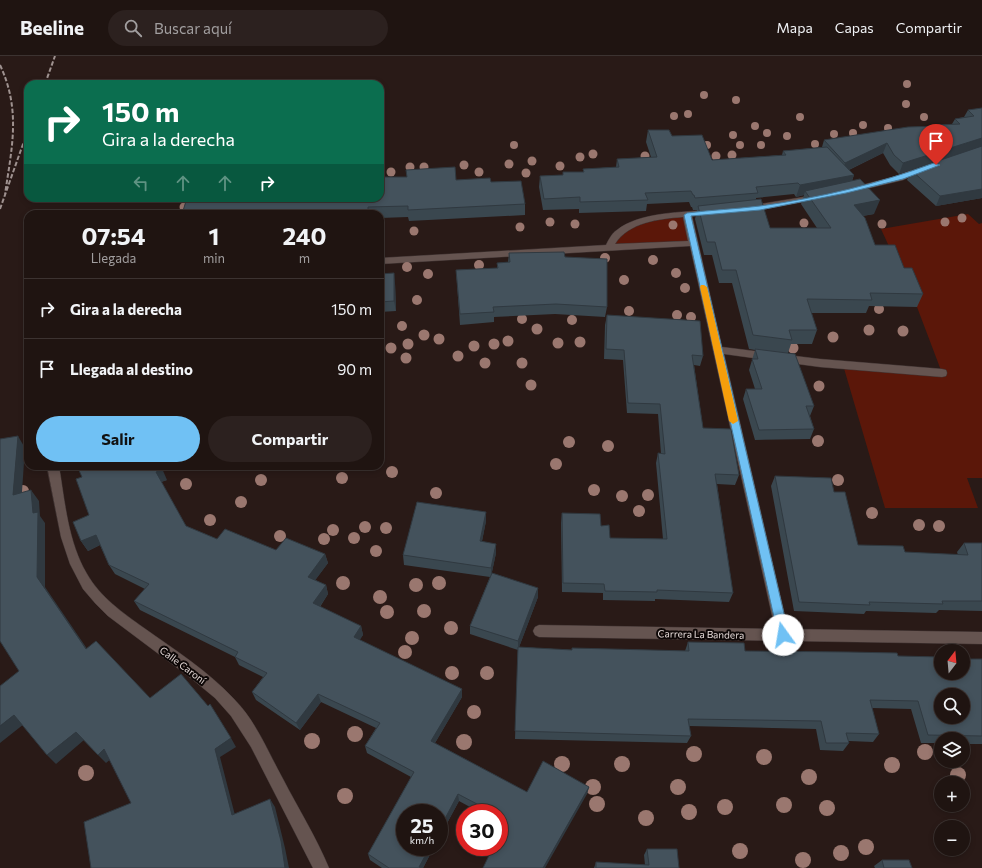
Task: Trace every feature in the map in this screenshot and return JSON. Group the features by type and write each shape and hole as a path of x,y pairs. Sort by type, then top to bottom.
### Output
{"street":[{"path":"846,191 900,178 931,166"},
{"path":"738,211 824,196"},
{"path":"609,247 622,230 633,225 651,220 723,212"},
{"path":"687,215 783,635"},
{"path":"384,261 694,243"},
{"path":"718,350 820,363 942,373"},
{"name":"Calle Caroní","path":"54,470 64,526 81,576 89,588 100,601 116,615 214,688 241,717 321,868"},
{"name":"Carrera La Bandera","path":"539,631 982,638"}],"shaded area":[{"path":"968,214 979,224 982,223 982,478 967,478 978,508 885,508 843,365 942,373 917,307 881,229"},
{"path":"687,215 694,243 609,247 622,230 651,220"}],"building":[{"path":"982,108 982,138 903,163 894,155 887,143 845,163 824,140 908,127 960,124 955,119 974,116 968,110"},
{"path":"648,130 669,130 672,136 702,135 712,160 786,155 783,151 827,147 854,175 800,185 798,183 756,187 758,193 695,198 691,191 645,193 648,200 580,202 580,197 544,199 540,176 563,175 563,172 584,172 583,169 619,167 617,159 657,157"},
{"path":"982,146 982,189 940,196 911,170"},
{"path":"455,167 456,180 490,178 491,182 521,181 525,204 408,210 408,206 368,207 368,210 183,210 186,202 384,202 384,177 407,177 406,170"},
{"path":"860,179 880,200 854,205 865,218 875,245 895,245 904,268 912,268 923,294 870,293 872,300 807,299 817,330 789,330 792,340 753,335 736,270 722,270 715,242 707,242 698,206 761,199 770,228 831,228 805,191"},
{"path":"564,252 565,257 607,259 607,307 556,304 493,307 494,312 460,314 456,270 498,268 497,263 510,262 509,253"},
{"path":"394,273 394,301 384,302 384,274"},
{"path":"607,315 700,321 703,356 692,355 703,428 731,429 739,475 715,474 733,593 657,590 657,592 605,591 604,584 563,583 562,513 600,514 601,526 609,525 610,538 667,539 658,453 665,454 660,404 628,403 624,350 606,349"},
{"path":"755,349 795,354 814,406 806,406 814,429 759,430 746,389 762,389 752,359 758,359"},
{"path":"18,436 13,495 31,490 33,513 38,512 37,577 86,649 96,641 150,698 181,674 208,706 210,704 231,738 215,749 232,815 270,799 281,841 285,868 91,868 84,822 131,803 104,749 98,755 76,732 47,755 14,715 0,726 0,686 19,671 0,641 0,439"},
{"path":"79,470 162,470 156,472 186,526 217,539 225,529 276,550 286,538 325,554 308,577 326,585 313,603 361,626 354,637 462,689 431,741 527,792 543,761 589,787 543,868 483,868 489,856 508,856 508,804 477,804 458,794 448,813 448,804 396,804 414,772 365,746 380,723 318,694 296,723 252,692 267,673 235,657 238,652 134,601 149,584 109,565 96,535 81,541 73,522 89,515 76,479 82,477"},
{"path":"775,476 831,478 834,492 845,492 858,545 903,546 905,552 968,555 964,543 982,543 982,601 942,601 943,604 869,602 870,605 799,602"},
{"path":"417,502 486,512 480,541 496,544 491,568 403,555"},
{"path":"492,573 538,588 518,641 470,626"},
{"path":"688,642 744,643 745,651 897,653 898,656 934,657 934,680 970,680 970,659 982,659 982,736 970,736 970,732 934,732 934,735 928,735 918,701 870,700 879,734 846,733 849,743 826,743 821,721 688,719 691,736 515,731 518,647 572,650 572,648 689,651"},
{"path":"396,804 396,856 425,856 419,867 422,868 389,868 368,854"},
{"path":"647,849 677,849 679,868 596,868 596,862 649,865"},
{"path":"882,860 909,860 912,868 884,868"}],"railway":[{"path":"46,80 55,56"},
{"path":"0,65 7,82 13,113 12,144 5,194"},
{"path":"0,209 24,141"}],"slow traffic":[{"path":"704,287 733,421"}],"route":[{"path":"783,635 687,215 760,208 846,191 900,178 936,165"}]}
